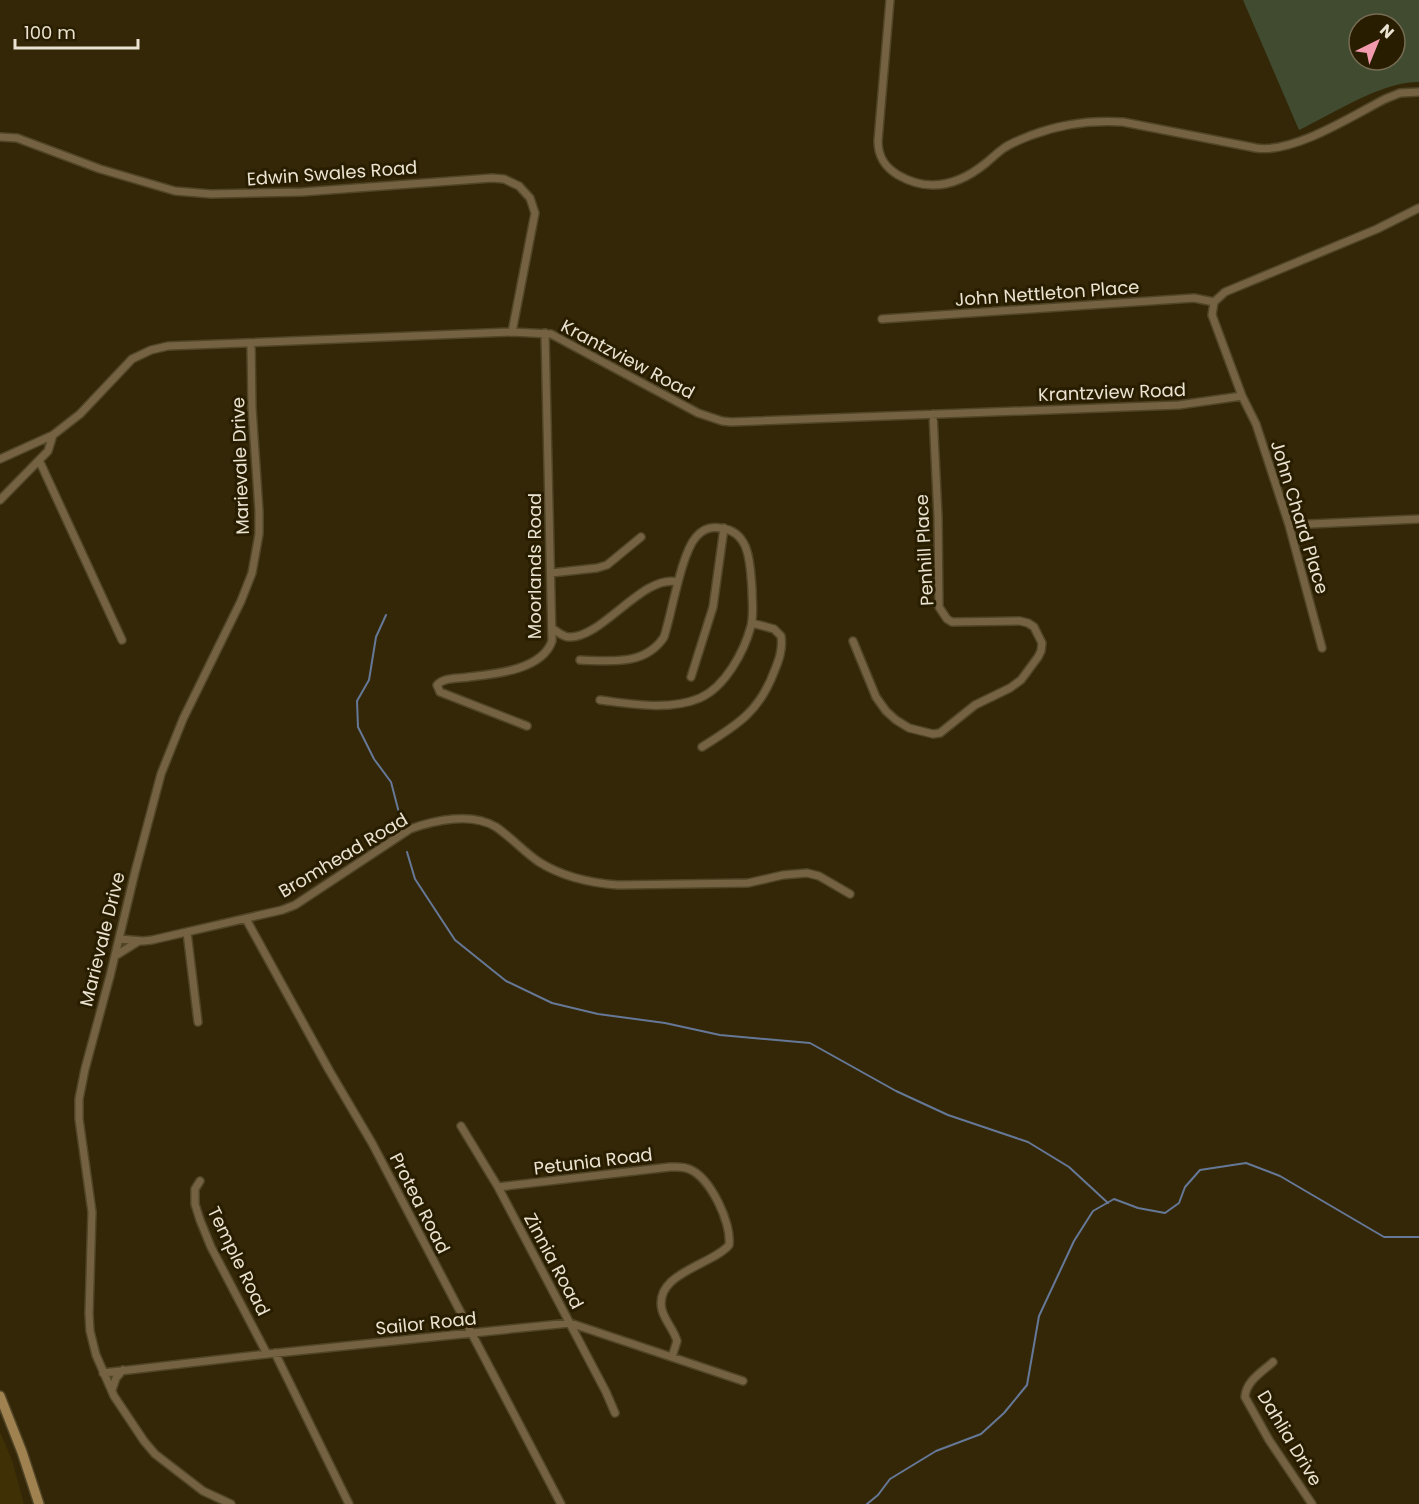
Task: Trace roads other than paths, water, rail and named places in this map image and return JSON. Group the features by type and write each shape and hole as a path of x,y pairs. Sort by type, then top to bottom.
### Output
{"main road":[{"path":"0,1396 39,1504"}],"street":[{"path":"890,0 878,141 879,155 896,173 908,180 929,186 957,182 1014,142 1068,125 1102,121 1122,122 1272,149 1298,142 1400,93 1419,92"},
{"name":"Edwin Swales Road","path":"0,137 17,138 149,185 211,195 302,192 466,179 504,179 519,186 527,193 535,213 512,332"},
{"path":"1214,302 1225,292 1377,229 1419,208"},
{"name":"John Nettleton Place","path":"882,319 1194,298 1214,302"},
{"name":"John Chard Place","path":"1214,302 1212,315 1242,396 1256,424 1289,525 1322,648"},
{"name":"Krantzview Road","path":"0,459 53,435 80,414 119,372 142,353 168,346 512,332 545,333 618,369 698,413 722,421 1179,405 1242,396"},
{"name":"Moorlands Road","path":"527,726 440,692 437,685 443,681 489,674 536,661 549,650 553,629 545,333"},
{"name":"Marievale Drive","path":"231,1504 203,1491 155,1454 125,1414 96,1355 90,1332 92,1212 79,1119 79,1099 161,774 183,719 241,601 252,573 259,534 259,511 252,408 251,344"},
{"name":"Penhill Place","path":"853,642 876,697 886,711 909,728 933,734 940,733 975,705 1016,684 1041,651 1038,634 1028,623 1020,621 952,622 946,619 939,607 933,414"},
{"path":"0,500 48,451 53,435"},
{"path":"39,460 122,640"},
{"path":"1289,525 1419,519"},
{"path":"580,660 634,659 659,644 664,637 678,582 693,540 706,529 713,527 724,528 738,536 747,551 750,564 752,623 730,672 712,690 700,698 675,704 642,705 600,700"},
{"path":"691,676 713,607 724,528"},
{"path":"551,573 607,565 641,537"},
{"path":"553,629 565,636 578,636 621,609 652,585 666,580 678,582"},
{"path":"702,747 746,717 759,703 768,688 780,657 781,636 774,629 752,623"},
{"name":"Bromhead Road","path":"119,939 139,941 187,932 246,920 295,904 410,829 454,819 484,822 495,827 537,860 554,870 598,883 618,885 748,883 783,875 807,873 819,876 850,894"},
{"name":"Protea Road","path":"246,920 372,1143 561,1504"},
{"path":"187,932 198,1022"},
{"path":"115,956 139,941"},
{"name":"Zinnia Road","path":"461,1126 498,1187 615,1413"},
{"name":"Petunia Road","path":"498,1187 670,1167 690,1169 699,1175 728,1222 729,1245 723,1253 676,1277 667,1289 662,1299 662,1309 677,1341 672,1357"},
{"name":"Temple Road","path":"200,1181 195,1189 195,1204 211,1247 271,1353 349,1504"},
{"name":"Sailor Road","path":"103,1373 271,1353 570,1323 743,1382"},
{"name":"Dahlia Drive","path":"1273,1362 1250,1382 1245,1397 1269,1440 1312,1504"},
{"path":"112,1390 116,1378 123,1370"}],"waterway":[{"path":"386,615 376,637 369,680 357,701 358,727 374,759 391,782 403,828"},
{"path":"407,852 415,879 455,940 506,981 552,1003 598,1014 665,1023 720,1035 810,1043 896,1091 948,1115 1028,1142 1069,1167 1108,1203"},
{"path":"867,1504 878,1495 890,1479 936,1451 981,1434 1004,1413 1027,1385 1039,1316 1074,1241 1093,1211 1114,1199 1138,1208 1165,1213 1179,1203 1185,1187 1200,1170 1246,1163 1280,1176 1384,1237 1419,1237"}]}
